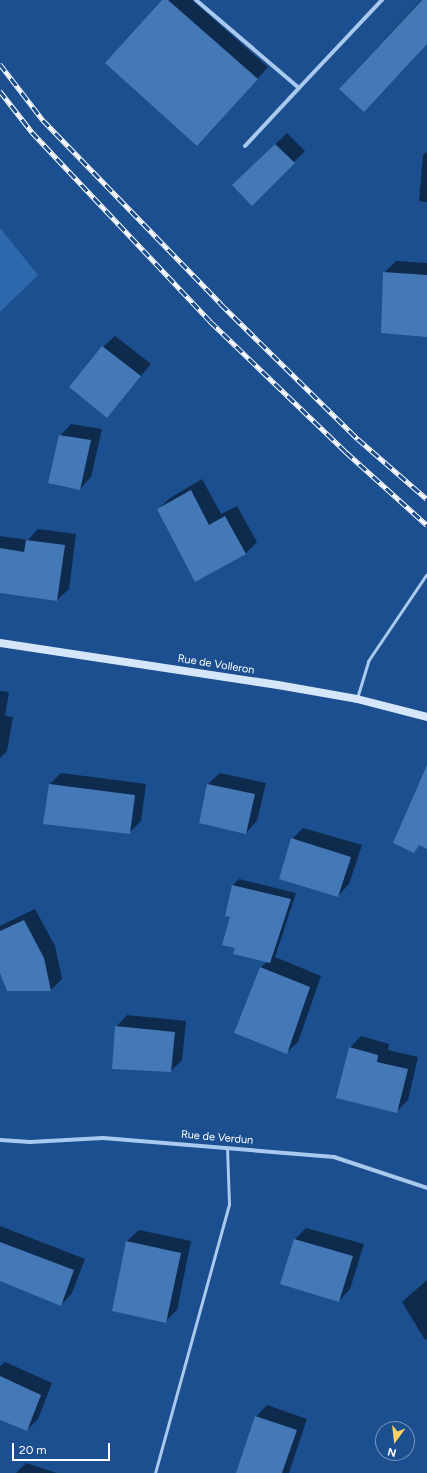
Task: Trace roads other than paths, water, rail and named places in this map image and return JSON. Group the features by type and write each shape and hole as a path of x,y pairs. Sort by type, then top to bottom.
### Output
{"street":[{"path":"196,0 299,88"},
{"path":"245,146 382,0"},
{"name":"Rue de Volleron","path":"0,643 357,699 427,717"},
{"name":"Rue de Verdun","path":"0,1140 30,1142 103,1138 334,1157 427,1188"}],"lane":[{"path":"357,699 368,661 426,575"},
{"path":"155,1473 229,1204 228,1148"}],"railway":[{"path":"0,64 43,120 221,304 358,439 427,499"},
{"path":"0,91 32,132 210,321 346,452 427,525"}]}
